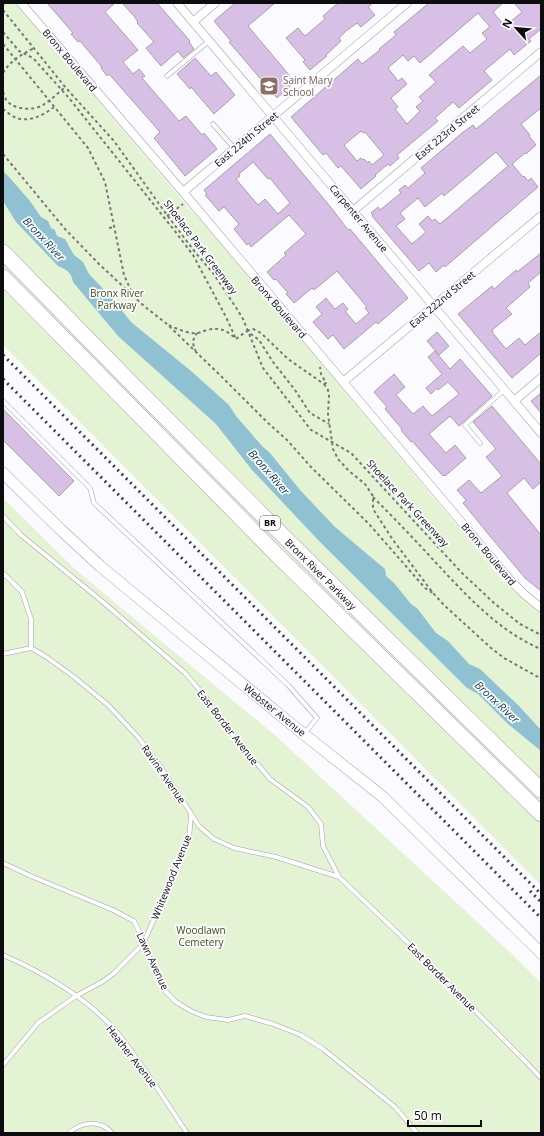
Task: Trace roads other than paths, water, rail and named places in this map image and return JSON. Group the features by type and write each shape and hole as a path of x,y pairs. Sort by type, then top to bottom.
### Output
{"highway":[{"name":"Bronx River Parkway","path":"3,252 277,530 541,790"},
{"name":"Bronx River Parkway","path":"3,276 237,515 541,814"}],"main road":[{"name":"Webster Avenue","path":"3,473 100,566 383,797 541,953"}],"street":[{"name":"Bronx Boulevard","path":"21,3 183,192 511,582 541,608"},
{"name":"Carpenter Avenue","path":"177,3 541,433"},
{"path":"193,22 215,3"},
{"name":"East 224th Street","path":"183,192 407,3"},
{"name":"East 223rd Street","path":"353,211 541,52"},
{"name":"East 222nd Street","path":"343,382 541,216"},
{"path":"514,401 541,378"}],"lane":[{"path":"167,76 209,41"},
{"path":"213,124 235,148"},
{"path":"480,443 465,425 504,390"},
{"path":"3,401 90,488 94,503 288,685 317,718 304,734"},
{"name":"East Border Avenue","path":"3,516 21,535 102,602 184,673 208,700 222,722 270,779 308,807 321,824 323,846 339,877 400,935 541,1078"},
{"path":"3,574 22,592 31,619 31,648 3,654"},
{"name":"Ravine Avenue","path":"31,648 74,677 108,705 138,737 161,767 199,826 214,839 234,848 276,857 339,877"},
{"name":"Whitewood Avenue","path":"3,1065 38,1023 76,996 102,982 113,974 143,944 173,872 189,839 192,814"},
{"name":"Lawn Avenue","path":"3,863 113,910 134,921 140,933 143,944 166,992 176,1002 191,1011 206,1017 228,1020 246,1016 300,1035 323,1049 394,1107 417,1133"},
{"name":"Heather Avenue","path":"3,956 23,964 54,981 91,1007 115,1030 144,1068 187,1133"},
{"path":"69,1133 82,1124 92,1123 110,1130 112,1133"}],"water":[{"name":"Bronx River","path":"3,171 30,201 41,217 48,221 51,228 55,230 57,236 65,239 74,255 83,262 89,274 112,298 131,322 191,371 229,405 236,416 270,453 300,490 335,527 385,569 386,576 394,583 411,604 417,608 436,633 448,641 469,664 480,669 519,706 541,730 541,751 508,724 478,694 467,688 321,543 252,470 216,424 118,336 73,282 68,272 58,266 16,222 3,201"}],"railway":[{"path":"3,355 541,894"},
{"path":"3,379 541,918"},
{"path":"530,891 541,902"}],"place":[{"name":"Saint Mary School","path":"269,86"}],"park label":[{"name":"Woodlawn Cemetery","path":"201,936"}]}
